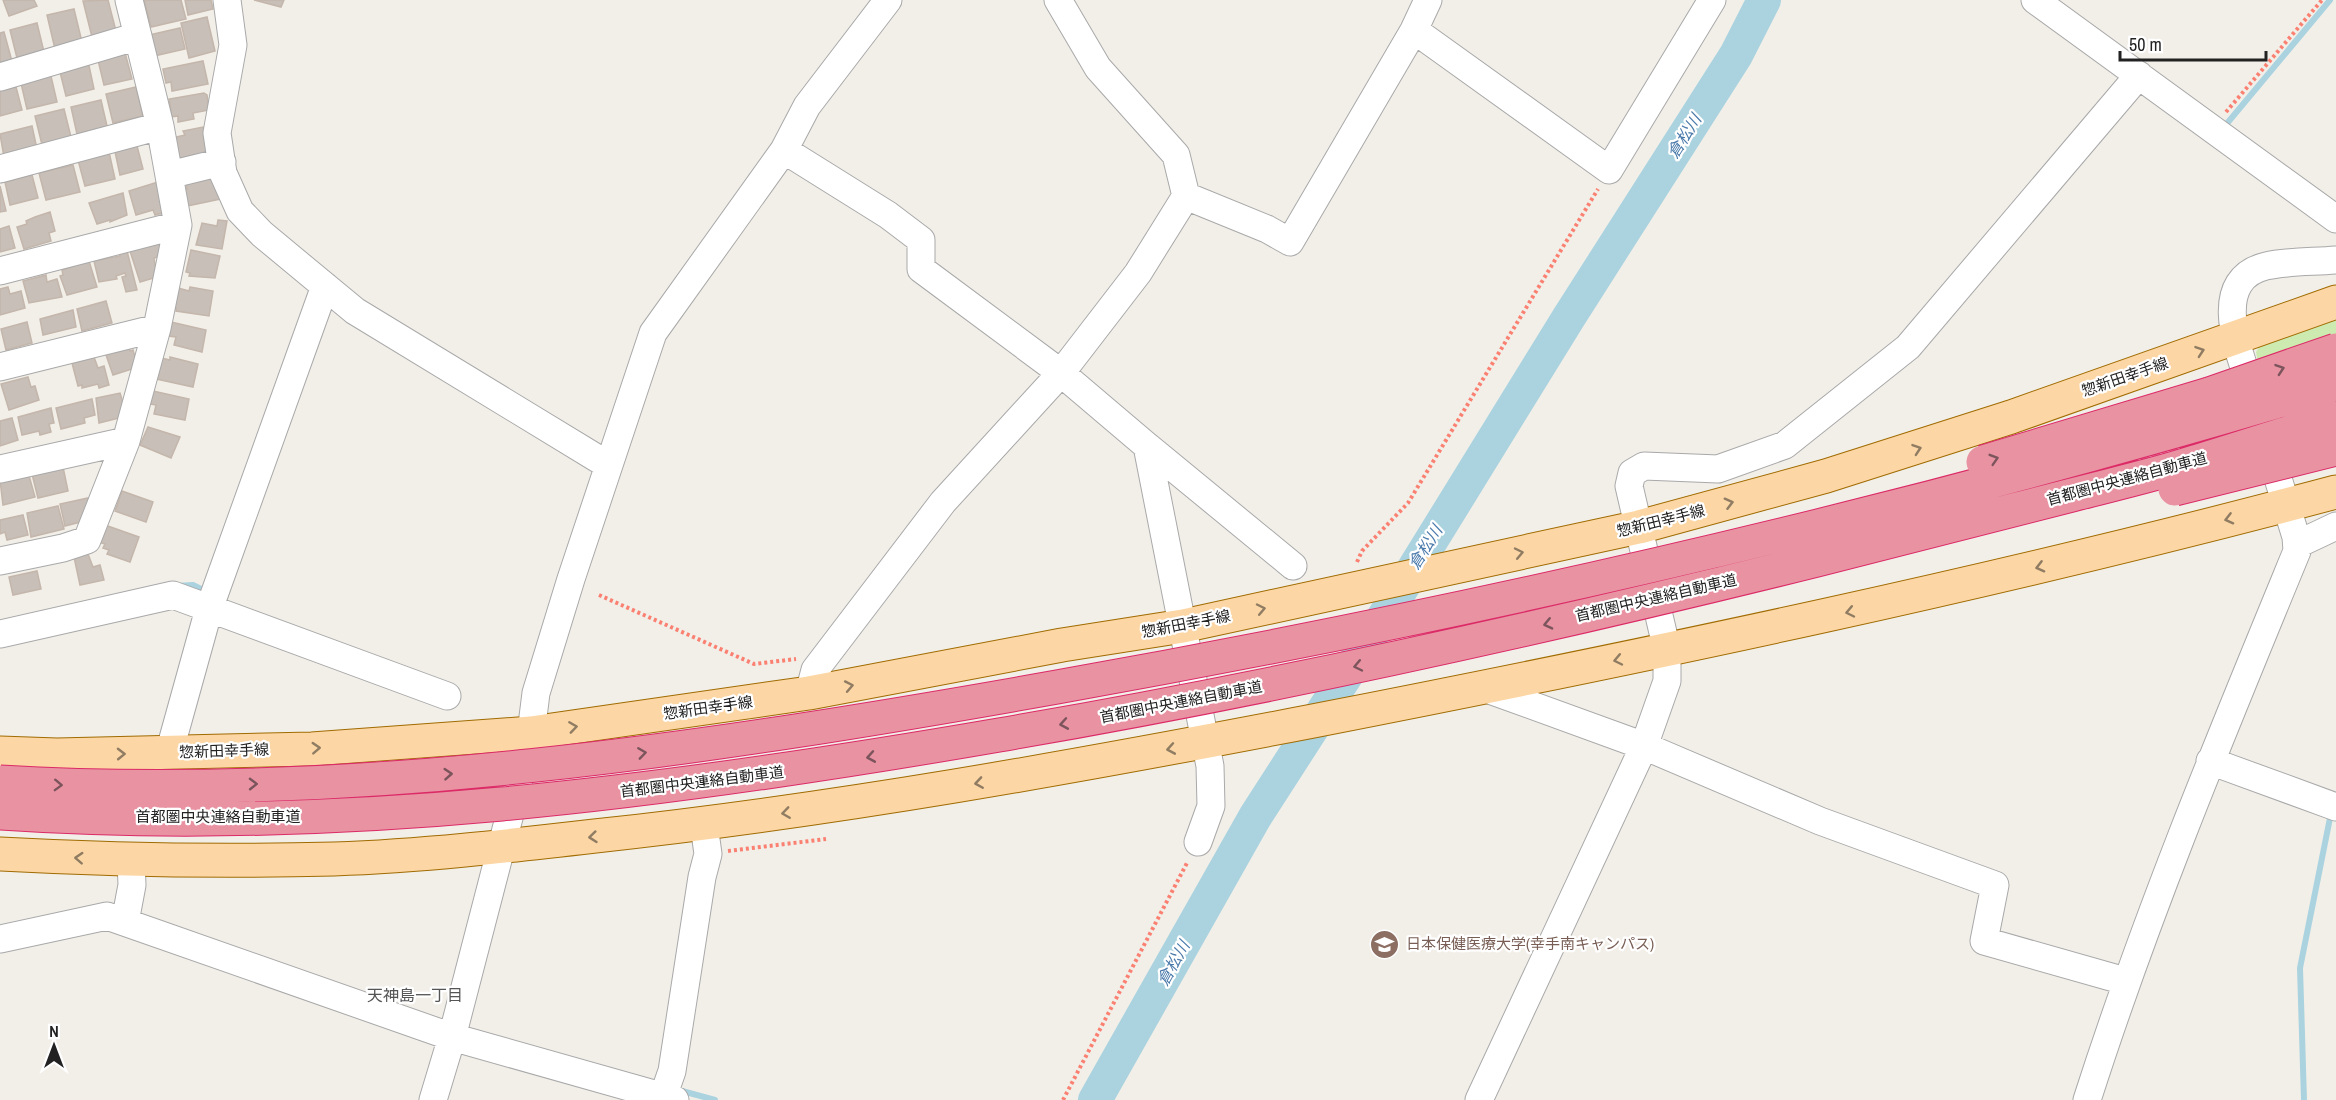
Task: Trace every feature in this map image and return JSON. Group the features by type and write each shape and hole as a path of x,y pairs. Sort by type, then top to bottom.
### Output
{"highway":[{"path":"1782,535 1853,502 2209,394 2336,350"},
{"path":"0,782 59,785 317,783 592,760 797,731 1174,666 1608,576 1994,482 2336,384"},
{"name":"首都圏中央連絡自動車道","path":"0,813 59,817 238,819 418,813 580,798 807,768 1113,716 1293,680 1749,577 2187,465 2336,418"},
{"path":"1749,577 1816,578 2336,449"}],"main road":[{"name":"惣新田幸手線","path":"0,753 169,753 312,749 531,733 809,693 1062,645 1184,626 1640,527 1907,452 2236,339 2336,302"},
{"path":"0,854 131,861 334,858 502,847 706,839 1009,778 1207,743 1270,729 1487,689 1934,593 2336,492"}],"street":[{"path":"0,561 63,548 87,540 126,441 157,328 178,225 160,126 129,0"},
{"path":"227,0 232,45 217,133 223,173 240,211 262,234 355,311 608,465"},
{"path":"433,1100 502,847 531,733 537,693 608,465 653,333 784,150 807,106 888,0"},
{"path":"809,693 815,670 820,662 943,502 1061,373 1138,273 1186,196 1176,156 1098,68 1058,0"},
{"path":"1186,196 1267,229 1290,242 1414,30 1428,0"},
{"path":"1414,30 1609,170 1712,0"},
{"path":"2035,0 2336,219"},
{"path":"0,77 138,36"},
{"path":"1479,1100 1644,746 1667,681 1667,650 1629,486 1632,472 1644,466 1718,469 1785,445 1908,347 2139,75"},
{"path":"0,170 160,126"},
{"path":"784,150 888,215 921,240 921,269 1061,373 1293,566"},
{"path":"169,175 222,162"},
{"path":"0,271 178,225"},
{"path":"2087,1100 2126,981 2210,761 2297,551 2298,544 2236,339 2232,304 2234,291 2243,278 2267,266 2336,260"},
{"path":"169,753 209,609 325,286"},
{"path":"0,367 157,328"},
{"path":"0,469 126,441"},
{"path":"1147,446 1207,743 1212,782 1211,806 1198,842"},
{"path":"2298,544 2336,526"},
{"path":"0,634 173,595 447,696"},
{"path":"1487,689 1644,746 1820,821 1995,885 1984,941 2126,981"},
{"path":"2210,761 2336,807"},
{"path":"1,932 99,916 125,922 452,1037 669,1098 706,839"},
{"path":"125,922 132,885 131,861"}],"path":[{"path":"2213,129 2322,0"},
{"path":"1356,588 1355,567 1362,551 1408,503 1609,170"},
{"path":"599,596 754,664 806,658 820,662"},
{"path":"706,839 826,839"},
{"path":"1063,1100 1198,842"}],"green space":[{"path":"2336,316 2336,337 2258,363 2256,352 2261,344"}],"building":[{"path":"3,0 34,0 37,6 9,16"},
{"path":"108,0 116,31 92,37 83,1"},
{"path":"144,0 181,0 186,19 151,27"},
{"path":"185,0 211,0 213,9 188,15"},
{"path":"254,0 284,0 281,7"},
{"path":"74,9 82,42 55,49 47,15"},
{"path":"207,17 215,51 189,58 181,23"},
{"path":"37,23 44,52 17,58 10,30"},
{"path":"180,28 185,49 154,56 149,35"},
{"path":"4,32 13,65 0,68 0,33"},
{"path":"124,49 132,79 104,85 97,56"},
{"path":"88,61 94,89 66,96 59,68"},
{"path":"203,61 208,84 172,91 171,82 166,83 163,69"},
{"path":"50,72 57,102 27,109 20,79"},
{"path":"16,87 22,110 0,116 0,91"},
{"path":"136,87 143,116 113,123 106,94"},
{"path":"204,93 207,95 209,110 193,113 194,119 178,122 178,116 172,117 169,99"},
{"path":"101,100 107,126 77,134 71,107"},
{"path":"64,109 73,145 44,153 35,116"},
{"path":"32,126 37,149 4,157 0,134"},
{"path":"203,127 210,151 198,157 194,155 177,159 172,138 185,135 183,131"},
{"path":"136,142 143,169 120,175 114,147"},
{"path":"109,152 115,179 85,186 78,160"},
{"path":"73,165 80,192 46,200 39,173"},
{"path":"32,175 38,198 10,205 5,182"},
{"path":"214,177 221,199 187,206 183,190 187,189 186,184"},
{"path":"158,182 166,212 155,215 153,210 136,215 129,191"},
{"path":"0,186 6,211 0,212"},
{"path":"123,193 127,215 110,222 110,220 97,224 89,203"},
{"path":"50,212 55,231 49,233 51,241 24,249 17,227"},
{"path":"218,220 227,221 222,249 196,245 202,223 217,226"},
{"path":"9,226 15,248 0,252 0,229"},
{"path":"158,240 163,256 154,258 157,277 140,282 130,251"},
{"path":"191,250 220,256 215,278 189,276 190,273 186,272"},
{"path":"127,251 137,290 126,292 122,277 126,276 125,273 116,276 117,279 99,282 94,261 120,256 119,253"},
{"path":"89,261 97,287 67,295 60,276 63,275 62,270"},
{"path":"46,275 47,282 57,279 62,297 29,303 23,281"},
{"path":"8,287 10,294 21,291 25,308 0,315 0,289"},
{"path":"190,287 213,291 209,316 176,311 176,308 172,307 178,288 189,291"},
{"path":"106,301 112,323 82,331 77,309"},
{"path":"73,310 76,327 43,335 40,319"},
{"path":"27,322 32,343 6,350 1,329"},
{"path":"171,322 206,330 202,352 174,345 176,337 168,336"},
{"path":"129,345 130,351 133,350 138,367 113,375 105,352"},
{"path":"94,357 98,368 104,366 109,385 99,388 98,384 82,388 82,385 78,386 72,363"},
{"path":"170,357 198,364 193,387 156,379 161,358 170,360"},
{"path":"28,377 31,387 35,386 39,400 9,410 1,384"},
{"path":"153,391 189,399 185,420 154,414 156,405 150,404"},
{"path":"120,393 127,416 99,423 96,398"},
{"path":"92,399 95,415 84,418 85,423 61,429 56,408"},
{"path":"51,408 54,423 49,424 51,432 40,435 39,431 22,435 18,417"},
{"path":"12,418 18,440 0,446 0,421"},
{"path":"148,427 180,437 171,458 140,445"},
{"path":"63,467 68,491 38,498 32,474"},
{"path":"28,472 35,497 3,505 0,480"},
{"path":"122,491 153,502 146,522 115,511"},
{"path":"88,498 91,513 88,520 65,526 60,504"},
{"path":"58,506 64,529 31,537 27,513"},
{"path":"23,515 28,535 7,540 5,532 0,534 0,520"},
{"path":"105,525 139,537 130,562 107,554 109,550 103,548 105,544 98,542"},
{"path":"88,554 93,567 100,565 104,580 80,585 74,557"},
{"path":"37,571 41,589 13,595 9,577"}],"waterway":[{"name":"倉松川","path":"1095,1100 1255,817 1392,604 1569,317 1736,55 1764,0"},
{"path":"2223,126 2330,0"},
{"path":"176,586 193,585 205,591 204,594"},
{"path":"2304,1100 2300,968 2331,813"},
{"path":"682,1091 715,1100"}],"place":[{"name":"日本保健医療大学(幸手南キャンパス)","path":"1385,944"}],"district":[{"name":"天神島一丁目","path":"415,995"}]}
